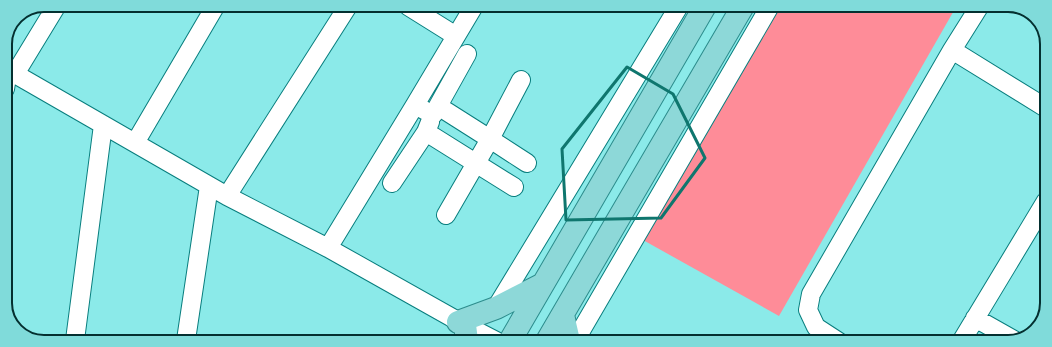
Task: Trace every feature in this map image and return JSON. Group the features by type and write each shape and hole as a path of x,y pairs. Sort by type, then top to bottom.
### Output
{"main road":[{"path":"513,335 702,12"},
{"path":"550,335 739,12"},
{"path":"463,329 496,308 543,284"},
{"path":"562,315 567,335"}],"street":[{"path":"12,66 52,12"},
{"path":"135,143 212,12"},
{"path":"227,196 344,12"},
{"path":"418,12 456,36"},
{"path":"328,248 470,12"},
{"path":"496,308 675,12"},
{"path":"578,335 767,12"},
{"path":"828,335 816,327 808,310 811,294 952,50 976,12"},
{"path":"952,50 1040,104"},
{"path":"392,183 426,132 435,111 467,54"},
{"path":"12,72 209,186 328,248 463,329 492,335"},
{"path":"446,215 490,139 521,80"},
{"path":"415,104 435,111 490,139 527,163"},
{"path":"76,335 103,125"},
{"path":"426,132 514,187"},
{"path":"187,335 209,186"},
{"path":"965,335 1040,211"},
{"path":"975,318 1005,335"}],"highlighted area":[{"path":"627,67 673,94 705,158 661,218 566,220 562,149"}],"shaded area":[{"path":"774,12 953,12 779,316 643,240"}]}
